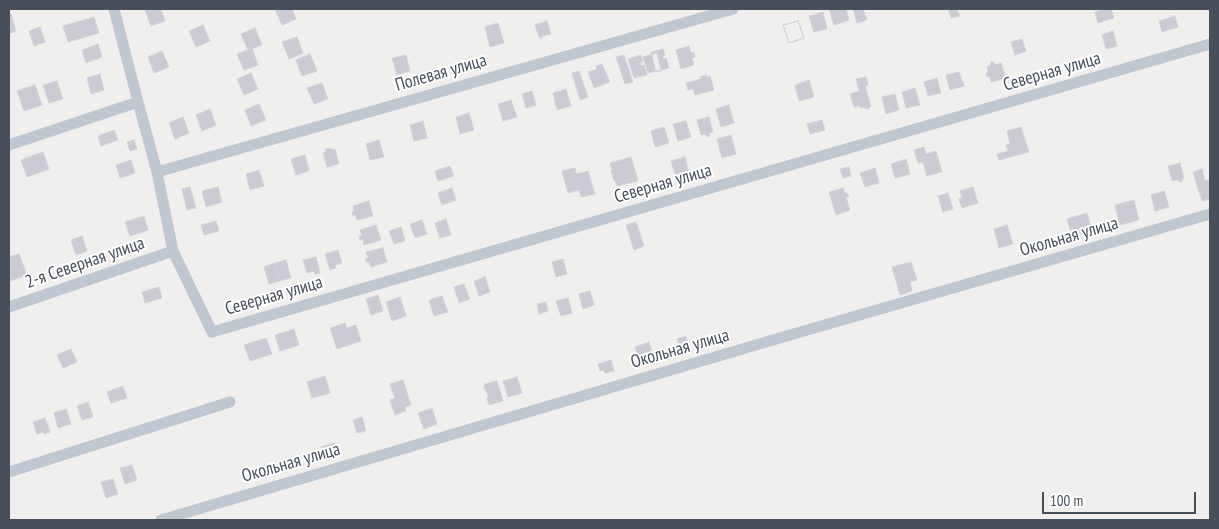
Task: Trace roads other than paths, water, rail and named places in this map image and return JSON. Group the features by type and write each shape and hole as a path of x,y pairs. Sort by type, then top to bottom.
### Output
{"street":[{"path":"114,9 158,172 173,251"},
{"name":"Полевая улица","path":"158,172 733,9"},
{"name":"Северная улица","path":"173,251 212,332 1210,44"},
{"path":"9,145 138,102"},
{"name":"Окольная улица","path":"160,520 1210,214"},
{"name":"2-я Северная улица","path":"9,307 173,251"},
{"path":"9,472 230,402"}]}
